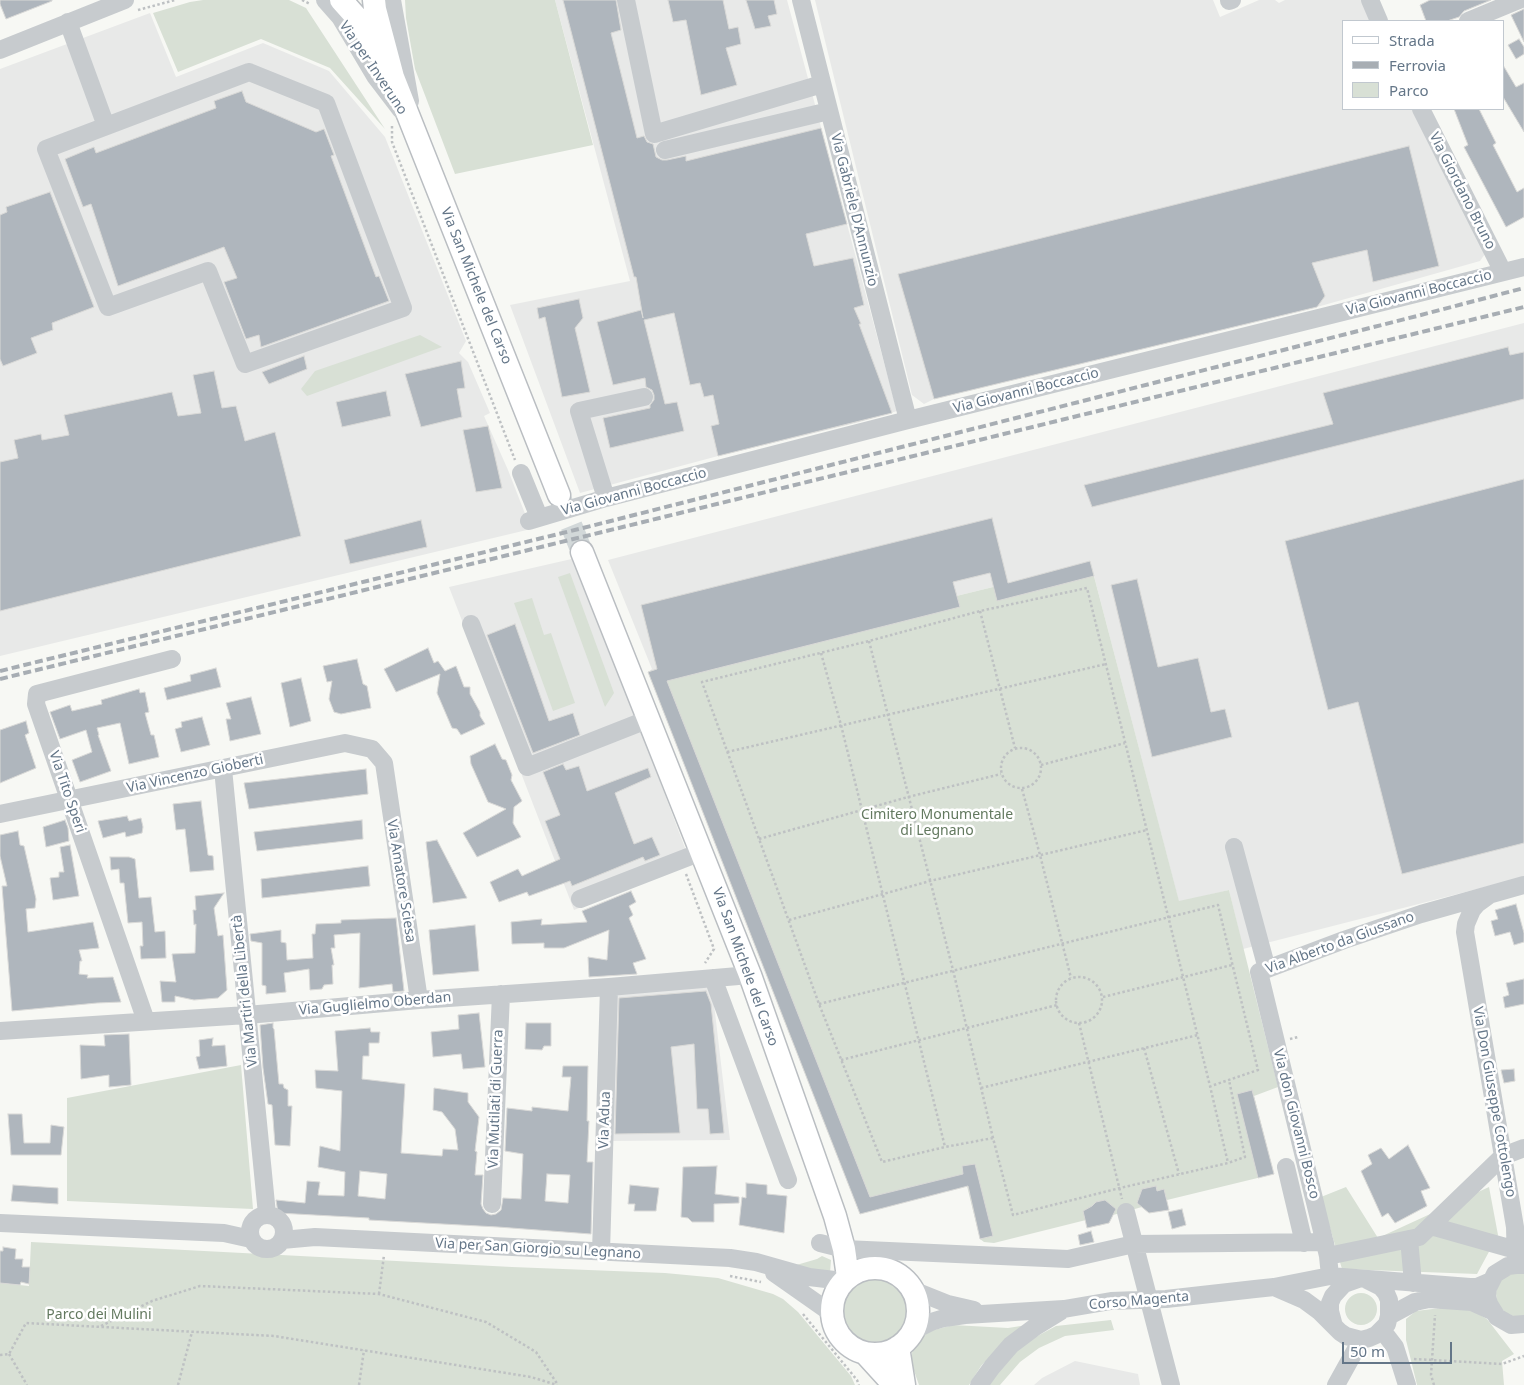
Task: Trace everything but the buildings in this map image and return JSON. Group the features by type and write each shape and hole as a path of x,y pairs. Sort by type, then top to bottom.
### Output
{"main road":[{"name":"Via per Inveruno","path":"342,0 358,19 394,76"},
{"name":"Via per Inveruno","path":"374,0 394,76"},
{"name":"Via San Michele del Carso","path":"394,76 405,128 559,496"},
{"name":"Via San Michele del Carso","path":"582,552 648,719 691,856 750,975 835,1216 851,1249 873,1267"},
{"name":"Via San Michele del Carso","path":"846,1279 851,1249"},
{"path":"873,1267 895,1272 904,1279 911,1287 918,1309 917,1320 907,1340 888,1352 876,1354 865,1353 845,1343 833,1324 832,1312 832,1301 836,1290 846,1279 862,1269 873,1267"},
{"path":"898,1347 904,1385"},
{"path":"865,1353 894,1385"}],"street":[{"path":"0,50 125,0"},
{"name":"Via per Inveruno","path":"392,0 405,128"},
{"path":"626,0 654,134 822,84"},
{"name":"Via Gabriele D'Annunzio","path":"801,0 908,420"},
{"path":"1370,0 1379,20"},
{"path":"1470,20 1519,0"},
{"name":"Via per Inveruno","path":"319,3 340,17 405,128"},
{"path":"68,22 106,126"},
{"path":"249,72 326,103 403,308 245,364 208,271 108,307 46,149 106,126 249,72"},
{"name":"Via Giordano Bruno","path":"1422,110 1503,272"},
{"path":"665,150 829,111"},
{"name":"Via Giovanni Boccaccio","path":"520,473 534,519 606,498 908,420 1524,267"},
{"path":"606,498 579,411 644,397"},
{"path":"471,624 527,767 648,719"},
{"name":"Via Tito Speri","path":"146,1021 36,704 36,694 172,659"},
{"name":"Via Vincenzo Gioberti","path":"0,814 345,743 372,749 384,763"},
{"name":"Via Amatore Sciesa","path":"384,763 419,1000"},
{"name":"Via Martiri della Libertà","path":"223,769 267,1214"},
{"name":"Via don Giovanni Bosco","path":"1234,846 1327,1249 1330,1276"},
{"path":"580,899 691,856"},
{"name":"Via Alberto da Giussano","path":"1263,971 1344,940 1421,914 1524,886"},
{"name":"Via Alberto da Giussano","path":"1466,940 1466,924 1472,910 1483,898 1498,892"},
{"name":"Via Alberto da Giussano","path":"1421,914 1435,912 1450,917 1460,927 1466,940"},
{"name":"Via Don Giuseppe Cottolengo","path":"1466,940 1519,1260"},
{"path":"709,971 788,1180"},
{"name":"Via Guglielmo Oberdan","path":"0,1031 247,1015 419,1000 609,987 709,971 750,975"},
{"name":"Via Adua","path":"601,1252 609,987"},
{"name":"Via Mutilati di Guerra","path":"492,1204 501,994"},
{"path":"820,1243 851,1249 1068,1259 1134,1244 1304,1243 1327,1249 1409,1239 1419,1237 1503,1156 1524,1148"},
{"path":"1286,1167 1304,1243"},
{"path":"1125,1207 1171,1385"},
{"path":"250,1233 256,1218 267,1214 280,1220 283,1235"},
{"name":"Via per San Giorgio su Legnano","path":"0,1223 250,1233 258,1247 263,1249 274,1248 283,1235 730,1258 761,1264 808,1277 846,1279"},
{"path":"1431,1226 1519,1260"},
{"path":"1409,1239 1413,1283"},
{"name":"Corso Magenta","path":"913,1331 944,1318 965,1315 1064,1309 1111,1301 1166,1299 1274,1287 1330,1276 1473,1287 1491,1281 1501,1269 1519,1260"},
{"name":"Via per San Giorgio su Legnano","path":"761,1264 832,1312"},
{"path":"1334,1326 1330,1311 1333,1296 1344,1284 1363,1280 1380,1287 1386,1293 1389,1300 1386,1323 1407,1385"},
{"path":"1491,1281 1487,1296 1488,1304 1492,1311 1503,1322 1524,1324"},
{"name":"Corso Magenta","path":"911,1287 918,1292 948,1304 967,1309 1005,1313"},
{"name":"Corso Magenta","path":"1274,1287 1304,1300 1346,1336 1361,1340"},
{"path":"1336,1385 1361,1340 1369,1338 1415,1302 1436,1299 1472,1302 1492,1311"},
{"path":"979,1385 1011,1345 1064,1309"}],"path":[{"path":"302,0 319,3"},
{"path":"405,128 391,119 392,142 520,473"},
{"path":"993,1138 882,1162 819,1004 702,682 980,611 1087,588 1228,1163"},
{"path":"980,611 1015,748"},
{"path":"868,641 1013,1215 1228,1163 1245,1157 1229,1080"},
{"path":"821,653 841,725 945,1147"},
{"path":"728,752 1106,664"},
{"path":"1041,765 1125,743"},
{"path":"1015,748 1029,749 1039,758 1041,765 1041,772 1038,778 1028,787 1022,789 1009,785 1001,774 1001,761 1009,751 1015,748"},
{"path":"759,839 908,797 1001,774"},
{"path":"1022,789 1071,978"},
{"path":"788,920 930,881 1147,830"},
{"path":"691,856 714,949 709,971"},
{"path":"819,1004 1218,905 1258,1070 1210,1086"},
{"path":"1103,997 1232,965"},
{"path":"1085,977 1091,980 1101,990 1103,997 1097,1016 1086,1022 1072,1022 1060,1013 1057,1006 1057,992 1071,978 1085,977"},
{"path":"841,1060 966,1027 1057,1006"},
{"path":"1079,1023 1125,1207"},
{"path":"981,1088 1198,1035"},
{"path":"1144,1048 1179,1174"},
{"path":"379,1294 386,1241"},
{"path":"729,1276 758,1281 767,1286"},
{"path":"99,1327 152,1300 200,1286 379,1294 486,1322 536,1352 557,1385"},
{"path":"1434,1385 1431,1375 1436,1299"},
{"path":"798,1308 857,1380 859,1385"},
{"path":"9,1354 26,1323 274,1336 531,1377 557,1385"},
{"path":"178,1385 192,1332"},
{"path":"359,1385 364,1350"},
{"path":"0,1355 9,1354"},
{"path":"9,1354 26,1385"},
{"path":"1400,1362 1408,1359 1502,1364 1524,1356"}],"shaded area":[{"path":"555,0 787,0 897,411 580,493 510,305 630,281"},
{"path":"815,0 1213,0 1220,17 1259,0 1275,0 1279,3 1285,0 1362,0 1372,20 1342,20 1342,110 1416,110 1487,251 1480,261 1317,307 934,399 924,404 912,395"},
{"path":"150,13 176,77 263,43 329,71 385,137 466,341 459,353 468,362 490,413 484,416 531,529 0,656 0,69"},
{"path":"1524,323 1524,877 1243,949 1229,890 1179,902 1090,561 993,587 648,672 652,669 608,560"},
{"path":"576,558 691,864 574,910 449,587"},
{"path":"712,987 730,1140 610,1141 615,993"},
{"path":"1075,1361 1138,1374 1140,1385 1034,1385 1042,1378"}],"green space":[{"path":"203,0 289,0 306,8 385,129 330,68 261,39 178,72 153,13"},
{"path":"405,0 555,0 593,145 455,174 415,69 406,18"},
{"path":"420,335 442,347 307,396 301,389 315,371"},
{"name":"Cimitero Monumentale di Legnano","path":"1090,561 1179,901 1229,890 1278,1087 1254,1096 1274,1174 1167,1200 1162,1211 1149,1213 1142,1207 1113,1215 1109,1223 1098,1226 1090,1219 994,1243 984,1242 980,1239 967,1186 860,1214 648,672 993,587"},
{"path":"570,573 614,693 605,707 558,577"},
{"path":"532,598 544,635 551,633 575,703 553,711 514,603"},
{"path":"241,1065 253,1209 67,1201 67,1098"},
{"path":"1346,1187 1378,1238 1489,1187 1498,1235 1477,1274 1342,1269 1321,1197"},
{"name":"Parco dei Mulini","path":"31,1242 665,1273 718,1278 773,1294 783,1299 798,1312 851,1376 855,1385 0,1385 0,1283 29,1286"},
{"path":"822,1256 831,1260 830,1273 793,1266 817,1259"},
{"path":"1524,1271 1524,1316 1513,1316 1506,1313 1497,1301 1497,1286 1506,1274"},
{"path":"875,1278 887,1280 898,1287 905,1298 907,1310 905,1322 898,1333 887,1340 875,1342 863,1340 852,1333 845,1322 843,1310 845,1298 852,1287 863,1280"},
{"path":"1361,1293 1372,1298 1377,1309 1372,1320 1361,1325 1350,1320 1345,1309 1350,1298"},
{"path":"1457,1306 1472,1310 1487,1319 1514,1354 1502,1361 1504,1385 1417,1385 1406,1340 1406,1319 1416,1311"},
{"path":"1111,1320 1114,1330 1065,1336 1039,1348 1020,1362 1000,1385 988,1385 1012,1353 1056,1326"},
{"path":"953,1325 1008,1328 1027,1325 999,1347 981,1366 969,1385 919,1385 912,1365 912,1353 916,1342 930,1331"}],"tunnel":[{"path":"559,495 582,552"}],"railway":[{"path":"0,671 591,526 1524,288"},
{"path":"0,679 1524,307"}]}
